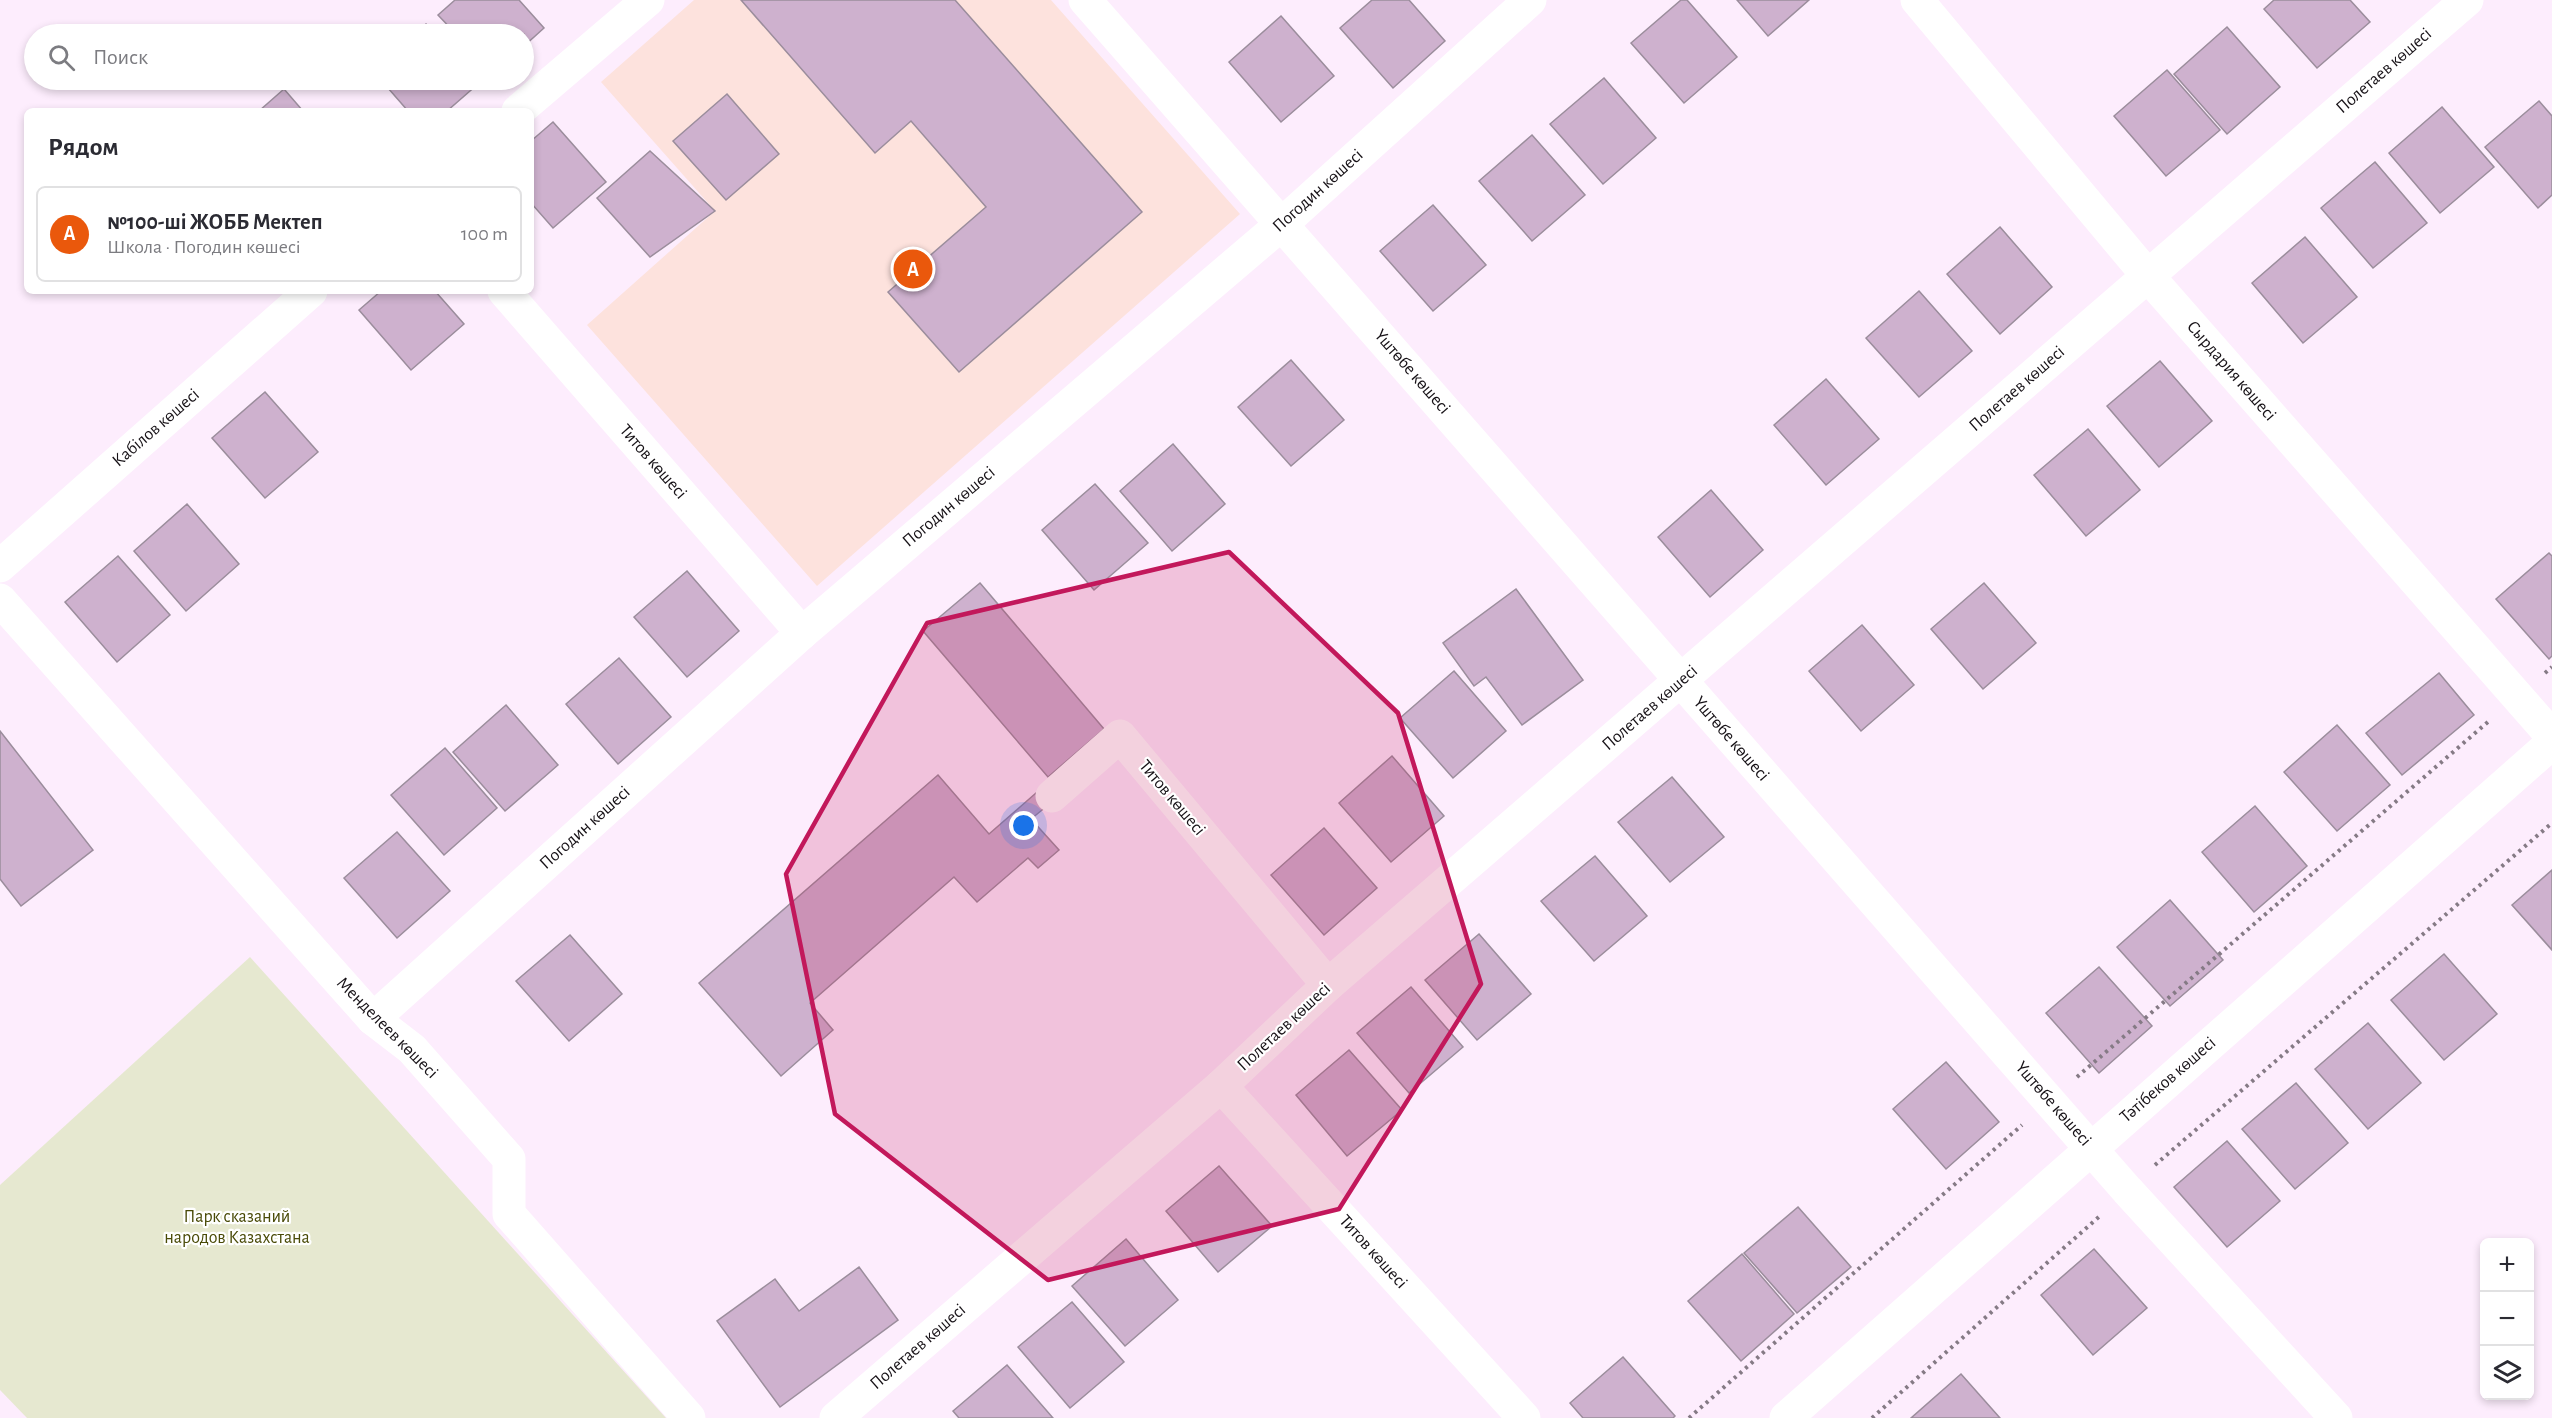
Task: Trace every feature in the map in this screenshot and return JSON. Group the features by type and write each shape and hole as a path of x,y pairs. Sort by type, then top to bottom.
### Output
{"street":[{"path":"522,108 648,0"},
{"name":"Үштөбе көшесі","path":"1085,0 1283,223 1680,682 2127,1190 2336,1418"},
{"name":"Погодин көшесі","path":"373,1019 802,633 1283,223 1530,0"},
{"name":"Сырдария көшесі","path":"1917,0 2147,275 2552,736"},
{"name":"Полетаев көшесі","path":"836,1418 1221,1086 1328,985 2467,0"},
{"name":"Кабілов көшесі","path":"0,566 308,294"},
{"name":"Титов көшесі","path":"507,294 802,633"},
{"name":"Менделеев көшесі","path":"0,600 373,1019 412,1049 509,1159 509,1214 688,1418"},
{"name":"Титов көшесі","path":"1052,796 1120,736 1328,985"},
{"name":"Тәтібеков көшесі","path":"1786,1418 2552,743"},
{"name":"Титов көшесі","path":"1221,1086 1524,1418"}],"path":[{"path":"1689,1418 2050,1100 2552,667"},
{"path":"1872,1418 2127,1190 2552,823"}],"highlighted area":[{"path":"1229,552 1398,713 1481,984 1339,1209 1048,1280 835,1114 786,874 927,623"}],"shaded area":[{"path":"694,0 1051,0 1240,214 817,586 587,325 715,211 601,82"}],"green space":[{"name":"Парк сказаний народов Казахстана","path":"250,957 666,1418 27,1418 0,1390 0,1185"}],"building":[{"path":"455,0 519,0 544,28 534,37 534,24 447,24 438,15"},
{"path":"741,0 955,0 1142,212 959,372 888,292 986,207 911,121 875,153"},
{"path":"1372,0 1409,0 1445,41 1393,88 1340,28"},
{"path":"1681,0 1687,0 1737,57 1684,103 1631,43"},
{"path":"1737,0 1809,0 1768,36"},
{"path":"2274,0 2350,0 2370,22 2317,68 2264,9"},
{"path":"1281,16 1334,76 1281,122 1229,62"},
{"path":"2227,27 2280,87 2227,134 2174,74"},
{"path":"2167,70 2220,130 2166,176 2114,116"},
{"path":"1604,78 1656,138 1603,184 1550,124"},
{"path":"285,90 300,108 262,108"},
{"path":"390,90 471,90 450,108 405,108"},
{"path":"727,94 779,154 726,200 673,141"},
{"path":"2539,101 2552,116 2552,195 2538,208 2485,147"},
{"path":"2442,107 2494,167 2440,213 2389,153"},
{"path":"553,122 606,182 553,228 534,206 534,138"},
{"path":"1532,135 1585,195 1532,241 1479,181"},
{"path":"650,151 715,211 650,257 597,198"},
{"path":"2375,162 2427,223 2373,268 2321,208"},
{"path":"1433,205 1486,265 1433,311 1380,251"},
{"path":"2000,227 2052,287 2000,334 1947,274"},
{"path":"2305,237 2357,297 2303,343 2252,283"},
{"path":"1919,291 1972,351 1919,397 1866,338"},
{"path":"378,294 438,294 464,324 411,370 359,310"},
{"path":"1291,360 1344,420 1291,466 1238,407"},
{"path":"2160,361 2212,421 2159,467 2107,406"},
{"path":"1826,379 1879,439 1826,485 1774,425"},
{"path":"265,392 318,452 265,498 212,438"},
{"path":"2088,429 2140,490 2086,536 2034,475"},
{"path":"1173,444 1225,504 1172,551 1120,491"},
{"path":"1095,484 1148,543 1094,590 1042,530"},
{"path":"1711,490 1763,550 1710,597 1658,537"},
{"path":"187,504 239,564 186,611 134,551"},
{"path":"2549,553 2552,556 2552,656 2549,659 2496,599"},
{"path":"118,556 170,615 117,662 65,602"},
{"path":"687,571 739,631 687,677 634,617"},
{"path":"980,583 1104,729 1048,777 923,631"},
{"path":"1984,583 2036,643 1983,689 1931,629"},
{"path":"1516,589 1583,680 1522,725 1486,677 1474,686 1443,643"},
{"path":"1862,625 1914,685 1861,731 1809,671"},
{"path":"619,658 671,717 618,764 566,704"},
{"path":"1454,671 1506,731 1453,778 1400,718"},
{"path":"2439,673 2474,715 2402,775 2366,733"},
{"path":"506,705 558,765 505,811 453,752"},
{"path":"2337,725 2390,785 2337,831 2284,772"},
{"path":"0,731 93,850 21,906 0,879"},
{"path":"445,748 497,808 444,855 391,795"},
{"path":"1392,756 1444,816 1391,862 1339,803"},
{"path":"938,775 989,834 1036,793 1047,806 1031,819 1059,850 1038,868 1028,858 977,902 954,877 810,1003 833,1030 781,1076 699,983"},
{"path":"1672,777 1724,837 1670,882 1618,822"},
{"path":"2255,806 2307,866 2254,912 2202,852"},
{"path":"1324,828 1377,888 1324,935 1271,875"},
{"path":"397,832 450,891 397,938 344,878"},
{"path":"1595,856 1647,916 1594,961 1541,901"},
{"path":"2552,870 2552,950 2512,905"},
{"path":"2170,900 2223,960 2170,1006 2117,947"},
{"path":"1479,934 1531,994 1477,1040 1425,980"},
{"path":"570,935 622,994 569,1041 516,981"},
{"path":"2444,954 2497,1014 2444,1060 2391,1000"},
{"path":"2099,967 2152,1026 2099,1073 2046,1013"},
{"path":"1411,987 1463,1047 1409,1093 1357,1033"},
{"path":"2368,1023 2421,1083 2368,1129 2315,1069"},
{"path":"1349,1050 1402,1110 1347,1156 1296,1095"},
{"path":"1946,1062 1999,1122 1946,1169 1893,1109"},
{"path":"2296,1083 2348,1143 2295,1189 2242,1129"},
{"path":"2227,1141 2280,1201 2227,1247 2174,1187"},
{"path":"1219,1166 1272,1226 1218,1272 1166,1211"},
{"path":"1798,1207 1851,1267 1797,1313 1744,1253"},
{"path":"1126,1239 1178,1300 1125,1346 1072,1286"},
{"path":"2094,1249 2147,1308 2093,1355 2041,1295"},
{"path":"1742,1254 1794,1314 1741,1361 1688,1301"},
{"path":"859,1267 898,1320 780,1407 717,1321 775,1279 799,1311"},
{"path":"1072,1302 1124,1362 1070,1408 1018,1347"},
{"path":"1623,1357 1675,1416 1673,1418 1583,1418 1570,1403"},
{"path":"1007,1365 1053,1418 959,1418 953,1411"},
{"path":"1961,1374 2000,1418 1911,1418"}],"place":[{"name":"№100-ші ЖОББ Мектеп","path":"913,269"}]}
